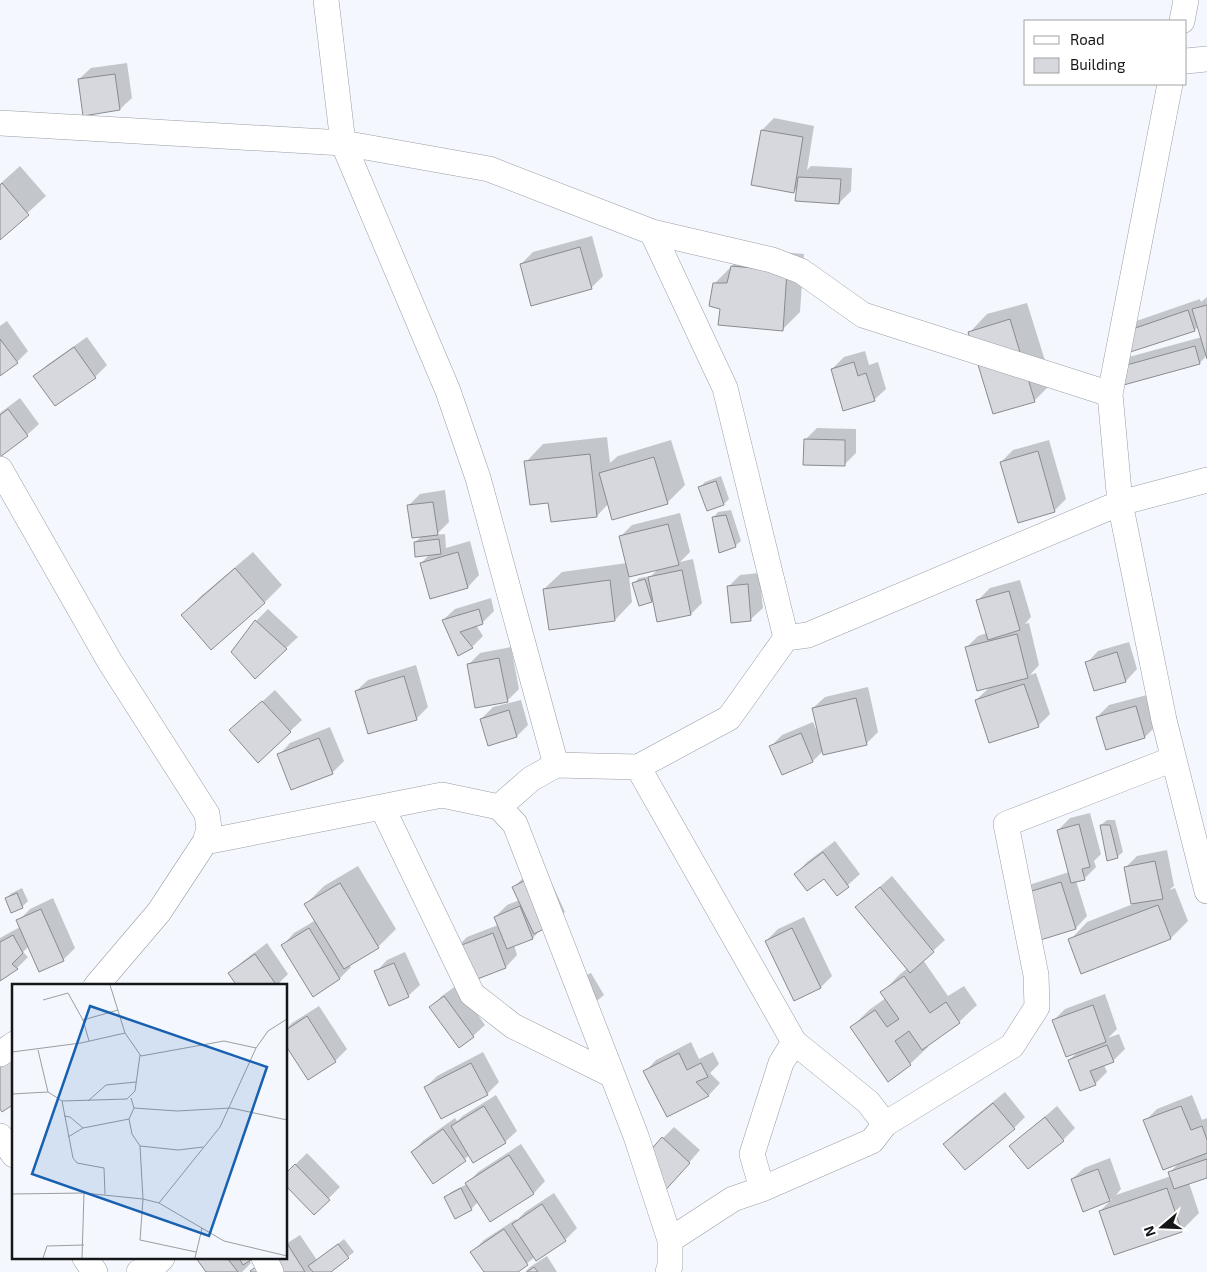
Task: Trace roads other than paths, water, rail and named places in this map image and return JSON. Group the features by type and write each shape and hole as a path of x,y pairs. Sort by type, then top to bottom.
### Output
{"street":[{"path":"326,0 342,143 448,391 475,469 556,765"},
{"path":"1182,20 1186,0"},
{"path":"1187,61 1207,59"},
{"path":"1170,85 1110,394 1120,503 1162,711 1207,891"},
{"path":"0,123 342,143 489,169 652,232 779,263 802,271 863,315 1110,394"},
{"path":"652,232 725,388 786,638"},
{"path":"0,469 110,662 207,814 209,829 204,842 159,912 98,984"},
{"path":"498,807 531,779 556,765 638,768 729,718 786,638 808,635 1120,503 1207,480"},
{"path":"670,1240 733,1199 762,1190 872,1141 885,1124 1012,1046 1038,1007 1036,975 1006,824 1173,759"},
{"path":"638,768 794,1042 868,1102 885,1124"},
{"path":"204,842 442,795 498,807 515,824 636,1136 670,1240 670,1266 668,1272"},
{"path":"382,807 472,994 513,1026 612,1075"},
{"path":"762,1190 752,1154 781,1063 794,1042"},
{"path":"0,1054 12,1045"},
{"path":"0,1136 12,1153"},
{"path":"86,1260 95,1272"},
{"path":"139,1272 151,1268 160,1260"},
{"path":"265,1260 272,1272"}]}
